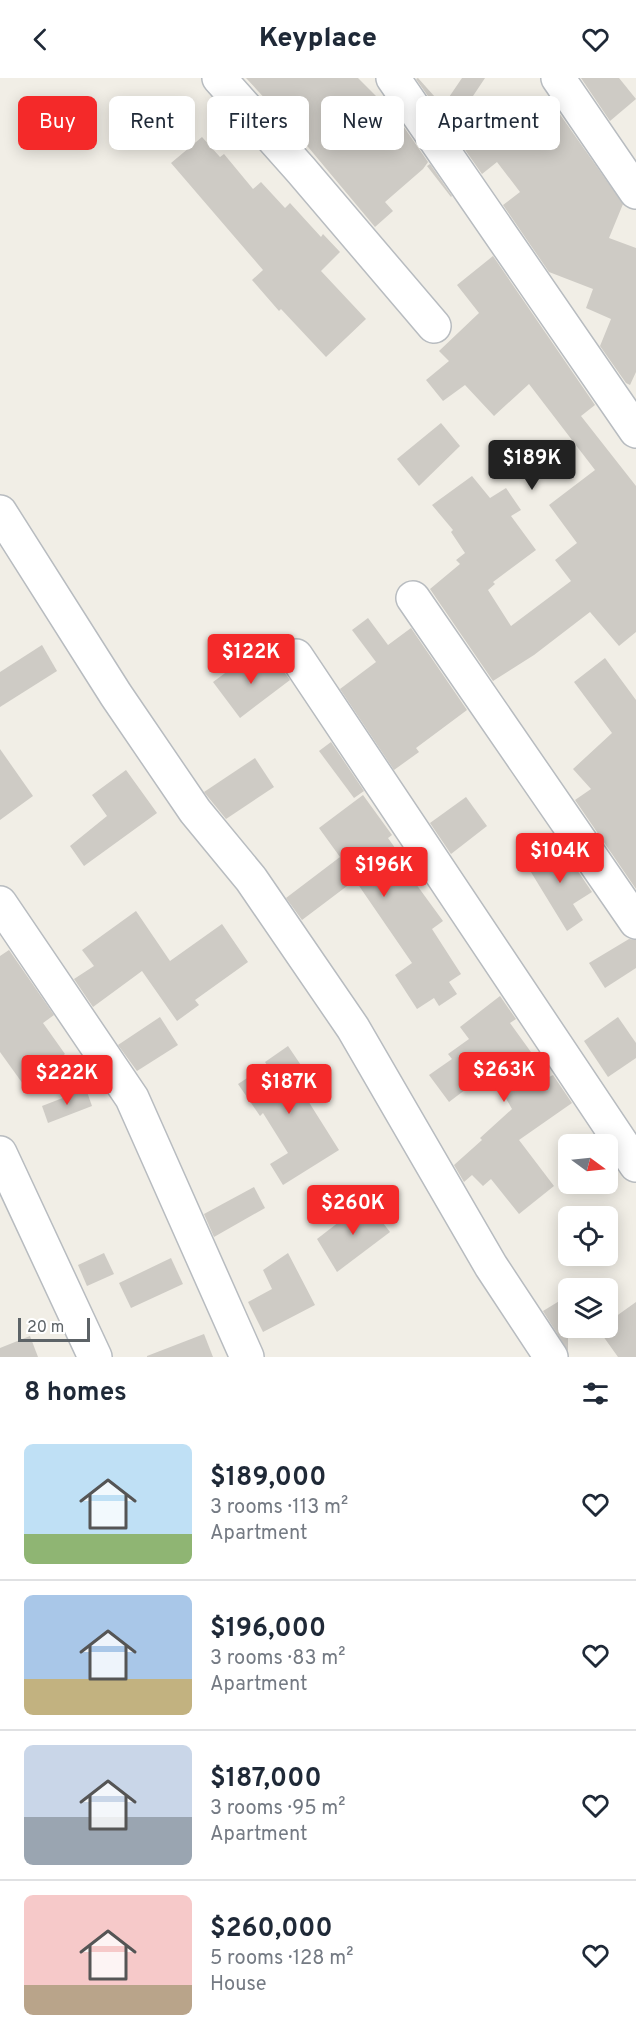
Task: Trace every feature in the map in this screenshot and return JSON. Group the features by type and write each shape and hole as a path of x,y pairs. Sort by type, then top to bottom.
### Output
{"street":[{"path":"219,78 434,326"},
{"path":"393,78 636,431"},
{"path":"558,78 636,192"},
{"path":"0,512 116,695 195,811 251,879 353,1028 491,1266 551,1357"},
{"path":"413,598 636,922"},
{"path":"296,656 636,1165"},
{"path":"0,903 132,1098 247,1357"},
{"path":"0,1153 95,1357"}],"building":[{"path":"246,78 358,78 376,96 321,96 321,150 404,150 404,127 416,145 416,150 420,150 428,162 385,202 393,211 375,227 309,148 309,96 263,96"},
{"path":"418,78 434,96 428,96 416,79"},
{"path":"462,78 485,78 473,96 450,96"},
{"path":"581,78 619,78 636,99 610,121"},
{"path":"560,114 623,204 609,238 636,248 636,372 630,385 626,383 600,346 611,319 586,308 593,289 549,272 503,205 520,192 497,162 482,174 465,150 560,150"},
{"path":"202,137 207,143 207,150 214,150 220,157 224,154 253,189 261,182 285,208 290,203 321,237 323,234 340,252 321,271 366,319 326,357 281,309 279,311 252,280 263,270 171,163 186,150 195,150 195,143"},
{"path":"430,164 452,196 451,197 427,166"},
{"path":"493,256 595,405 581,416 636,486 636,632 619,646 590,612 534,655 493,681 430,589 460,564 456,560 465,553 451,532 453,530 432,505 472,476 490,498 506,488 521,510 511,516 536,550 493,582 495,584 488,590 511,626 571,581 555,560 577,543 549,505 595,470 529,384 494,416 465,385 443,401 426,380 449,361 439,351 479,313 457,285"},
{"path":"441,423 460,446 419,486 397,459"},
{"path":"368,618 388,645 411,628 467,710 416,748 419,752 394,770 340,689 376,662 352,630"},
{"path":"42,645 57,671 0,707 0,672"},
{"path":"278,653 280,666 290,680 240,718 213,682 240,662 249,674"},
{"path":"605,658 636,700 636,889 575,800 591,789 573,769 612,733 574,682"},
{"path":"331,742 364,791 354,798 319,751"},
{"path":"0,749 33,796 0,820"},
{"path":"255,758 274,787 226,819 204,792"},
{"path":"126,770 157,813 84,866 70,846 107,816 92,795"},
{"path":"363,795 392,835 388,838 419,882 416,884 443,921 432,929 461,974 449,982 457,994 439,1006 434,998 417,1009 395,975 412,963 355,880 302,920 286,898 340,857 319,828"},
{"path":"466,797 487,826 451,854 430,823"},
{"path":"558,842 592,892 573,904 583,920 567,931 526,864"},
{"path":"136,911 170,961 222,924 248,962 195,1000 199,1005 177,1021 142,971 93,1007 74,979 94,966 82,950"},
{"path":"629,939 636,940 636,968 605,988 589,963"},
{"path":"9,950 54,1015 43,1023 65,1054 23,1084 0,1052 0,956"},
{"path":"500,996 516,1019 510,1023 549,1077 553,1075 572,1103 519,1140 554,1186 519,1214 491,1179 483,1186 472,1175 464,1182 454,1165 512,1109 490,1071 449,1102 429,1075 452,1059 448,1054 469,1039 460,1027"},
{"path":"160,1017 178,1045 137,1071 118,1045"},
{"path":"618,1017 636,1043 636,1058 608,1077 584,1041"},
{"path":"288,1046 311,1080 300,1088 339,1150 283,1185 270,1164 288,1153 263,1113 260,1116 238,1084 267,1065 265,1062"},
{"path":"86,1089 92,1106 48,1123 42,1106"},
{"path":"254,1187 265,1208 214,1237 204,1214"},
{"path":"366,1201 390,1232 337,1272 317,1239"},
{"path":"104,1253 114,1274 87,1286 78,1265"},
{"path":"288,1253 315,1305 263,1332 248,1302 272,1289 263,1270"},
{"path":"171,1258 183,1284 131,1308 119,1283"},
{"path":"558,1302 558,1335 543,1311"},
{"path":"636,1302 636,1357 618,1357 604,1338 618,1338 618,1315"},
{"path":"204,1334 213,1357 147,1357 147,1356"},
{"path":"30,1336 38,1357 0,1357 0,1348"},
{"path":"560,1338 568,1338 568,1351"}]}
